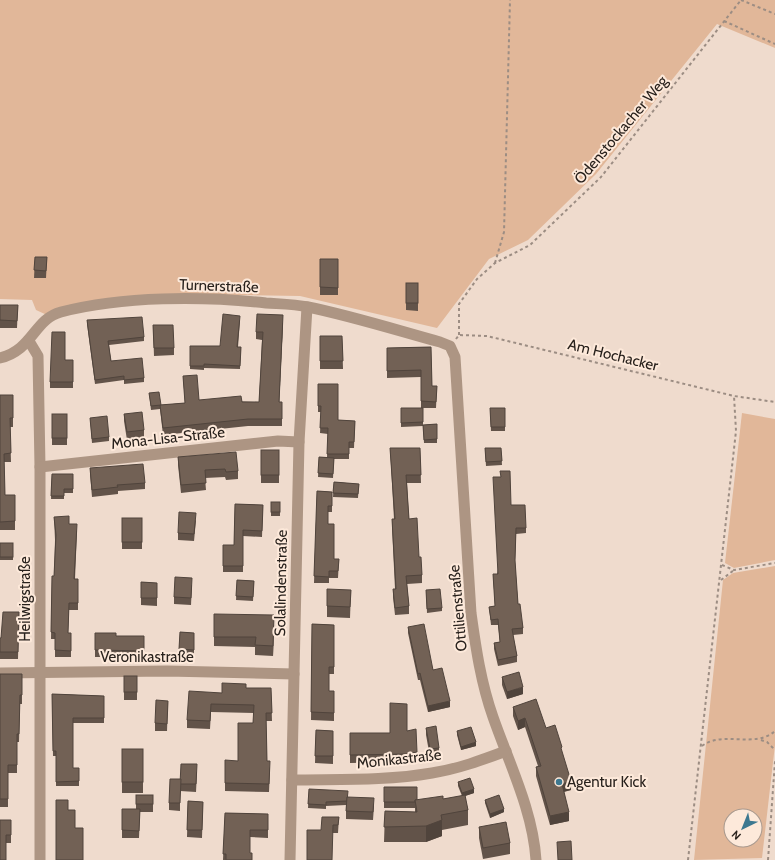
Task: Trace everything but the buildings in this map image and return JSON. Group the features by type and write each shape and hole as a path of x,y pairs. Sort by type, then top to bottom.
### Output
{"street":[{"name":"Turnerstraße","path":"0,358 17,351 29,341 38,328 49,317 59,312 90,306 200,298 307,307 440,342 450,346"},
{"name":"Solalindenstraße","path":"290,860 299,442 307,307"},
{"name":"Heilwigstraße","path":"29,341 38,356 40,467 40,860"},
{"name":"Ottilienstraße","path":"450,346 455,357 471,613 476,651 484,690 531,824 536,860"},
{"name":"Mona-Lisa-Straße","path":"40,467 278,441 299,442"},
{"name":"Veronikastraße","path":"0,673 167,671 294,674"},
{"name":"Monikastraße","path":"292,780 393,778 432,773 465,766 506,751"}],"path":[{"path":"495,263 504,232 510,0"},
{"path":"741,0 775,14"},
{"name":"Ödenstockacher Weg","path":"459,334 458,304 477,279 495,263 530,245 600,177 741,0"},
{"path":"724,21 775,44"},
{"path":"450,346 459,334"},
{"name":"Am Hochacker","path":"459,334 487,336 552,350 734,396 775,402"},
{"path":"688,860 702,746 736,431 734,396"},
{"path":"720,581 724,576 734,570 775,563"},
{"path":"722,564 734,570"},
{"path":"760,739 775,731"},
{"path":"702,746 709,741 720,739 760,739 767,742 775,750"},
{"path":"768,860 775,761"}],"shaded area":[{"path":"0,0 775,0 775,48 717,24 596,174 528,240 489,259 437,328 300,296 163,294 47,315 36,310 32,300 0,299"},
{"path":"742,413 775,419 775,560 734,568 725,563"},
{"path":"775,566 775,745 762,858 694,860 723,580 733,573"}],"place":[{"name":"Agentur Kick","path":"559,782"}]}
